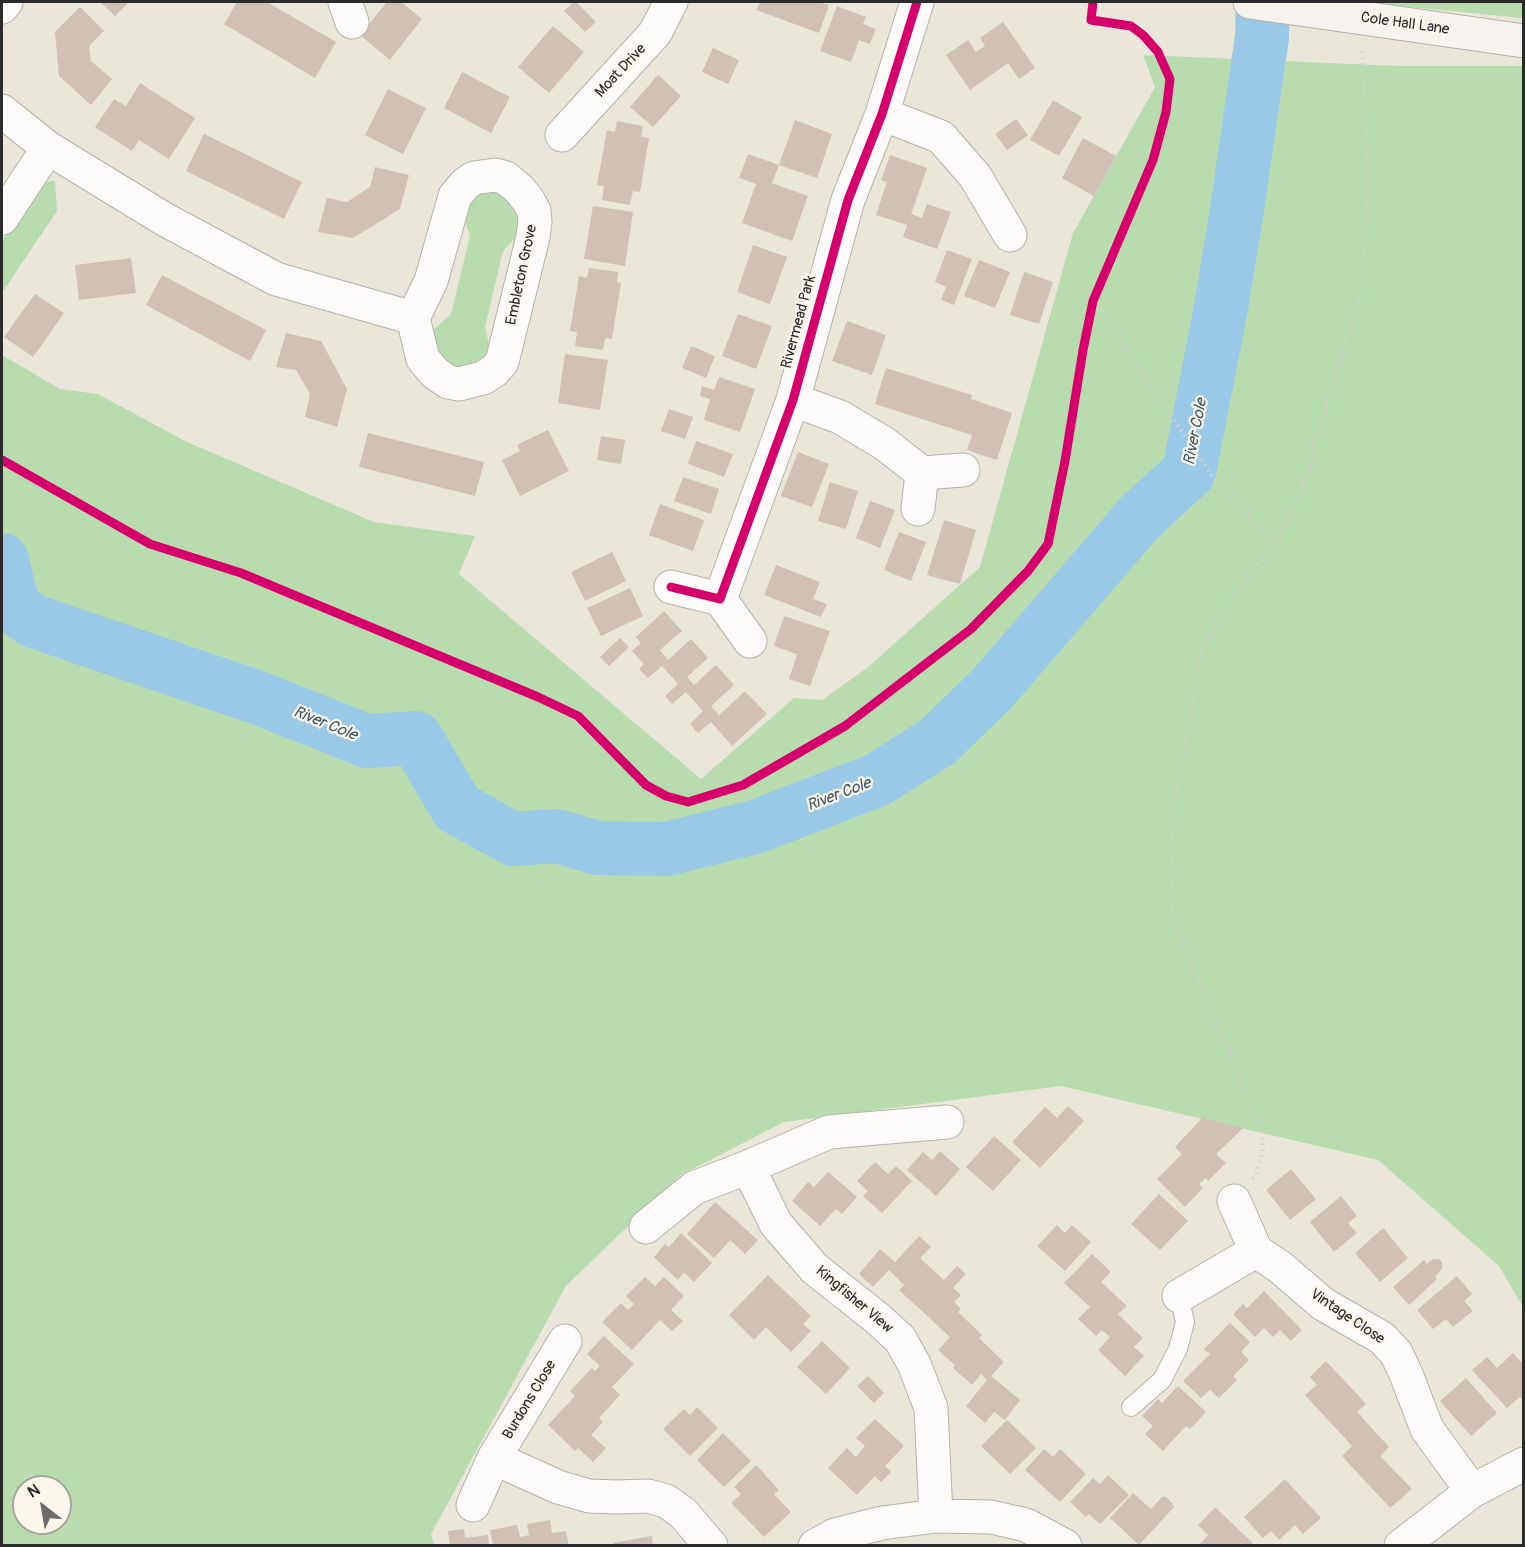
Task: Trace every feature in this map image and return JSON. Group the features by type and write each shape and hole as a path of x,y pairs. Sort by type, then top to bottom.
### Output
{"street":[{"path":"2,7 6,2"},
{"name":"Moat Drive","path":"562,135 655,33 671,2"},
{"name":"Rivermead Park","path":"720,599 793,400 848,200 882,114 916,2"},
{"name":"Cole Hall Lane","path":"1250,2 1524,41"},
{"path":"2,111 48,147 164,219 276,279 413,318"},
{"path":"882,114 941,137 975,176 1010,235"},
{"path":"2,218 48,147"},
{"name":"Embleton Grove","path":"495,175 506,178 525,194 534,211 535,222 501,362 494,371 483,378 459,384 448,382 435,373 423,359 413,318 431,281 455,196 465,184 474,178 495,175"},
{"path":"793,400 840,417 885,444 922,473 963,470"},
{"path":"918,510 922,473"},
{"path":"671,587 720,599 750,641"},
{"path":"646,1227 694,1188 829,1132 947,1122"},
{"name":"Kingfisher View","path":"748,1167 776,1224 815,1269 900,1339 910,1356 931,1408 936,1516"},
{"path":"1179,1296 1256,1251 1234,1201"},
{"name":"Vintage Close","path":"1256,1251 1280,1267 1323,1304 1382,1338 1396,1353 1427,1429 1472,1491"},
{"name":"Burdons Close","path":"473,1505 494,1458 565,1341"},
{"name":"Burdons Close","path":"494,1458 558,1487 589,1496 648,1496 666,1501 683,1513 711,1545"},
{"path":"1401,1545 1472,1491 1524,1464"},
{"path":"815,1545 835,1535 882,1523 936,1516 990,1517 1026,1525 1065,1545"}],"lane":[{"path":"1131,1407 1161,1380 1178,1349 1185,1322 1179,1296"}],"path":[{"path":"1234,1201 1256,1175 1262,1154 1263,1134 1172,918 1171,823 1202,648 1244,581 1274,547 1303,485 1362,287 1368,182 1346,15"},
{"path":"1093,301 1215,480 1248,512 1274,547"}],"green space":[{"path":"1358,2 1523,2 1523,18"},
{"path":"1143,55 1398,66 1523,66 1523,1307 1499,1266 1378,1160 1061,1086 784,1122 681,1175 566,1286 431,1534 434,1545 2,1545 2,355 60,389 98,394 185,441 374,522 475,536 459,574 701,779 794,698 822,700 867,668 980,567 1073,233 1155,87"},
{"path":"55,181 57,211 4,290 2,288 2,241 39,183"},
{"path":"492,190 508,195 524,229 503,251 485,327 491,354 475,369 443,365 429,334 451,314 470,236 462,214 479,194"}],"building":[{"path":"100,2 129,2 115,16"},
{"path":"237,2 267,2 336,42 315,78 224,24"},
{"path":"387,2 401,2 422,19 390,60 360,35"},
{"path":"574,2 596,22 585,32 564,11"},
{"path":"760,2 819,2 829,5 819,33 756,10"},
{"path":"837,6 866,17 863,24 876,29 870,44 859,40 851,62 820,51"},
{"path":"80,7 104,31 89,46 91,61 112,79 91,105 59,76 55,32"},
{"path":"1003,22 1035,68 1019,79 1008,63 970,90 946,55 968,40 976,52 985,46 980,38"},
{"path":"553,26 584,52 549,93 518,67"},
{"path":"713,48 739,60 728,84 702,72"},
{"path":"462,72 510,97 491,133 444,108"},
{"path":"658,75 681,96 653,127 630,107"},
{"path":"140,83 195,118 169,159 139,140 132,151 95,127 114,99 126,106"},
{"path":"388,89 426,108 403,154 365,135"},
{"path":"1053,100 1082,117 1059,156 1030,140"},
{"path":"1016,119 1028,135 1007,150 995,134"},
{"path":"795,120 832,134 817,178 779,165"},
{"path":"617,121 643,126 641,137 649,138 640,192 633,191 630,205 602,200 604,186 597,185 607,130 615,132"},
{"path":"204,134 302,182 284,219 186,171"},
{"path":"1083,138 1116,156 1094,196 1062,178"},
{"path":"748,154 779,165 772,183 808,196 792,241 742,223 756,184 739,178"},
{"path":"890,155 927,168 911,214 922,218 927,204 951,212 937,249 903,237 907,225 876,215 887,182 881,180"},
{"path":"375,167 409,175 400,209 353,238 318,232 327,198 347,202 370,187"},
{"path":"593,206 633,212 625,266 584,259"},
{"path":"753,245 787,257 770,304 737,292"},
{"path":"947,250 972,259 954,305 941,300 946,287 935,282"},
{"path":"131,258 136,293 79,300 75,265"},
{"path":"979,260 1010,272 995,308 964,296"},
{"path":"589,268 618,272 617,282 621,283 612,339 605,338 603,350 575,346 577,332 570,331 579,276 587,278"},
{"path":"1024,272 1053,282 1039,324 1010,315"},
{"path":"162,275 266,330 250,361 146,305"},
{"path":"35,294 64,313 33,357 4,337"},
{"path":"738,314 772,326 756,369 722,356"},
{"path":"847,321 886,335 872,375 832,361"},
{"path":"286,333 321,341 347,389 337,427 305,417 310,394 296,370 276,367"},
{"path":"691,346 715,356 706,378 682,368"},
{"path":"565,354 608,360 600,410 558,403"},
{"path":"886,368 972,395 971,399 1012,413 997,460 967,450 972,435 875,404"},
{"path":"719,377 755,389 740,432 704,420 710,399 700,396 702,386 714,390"},
{"path":"669,409 693,417 685,439 661,431"},
{"path":"548,430 569,471 520,496 502,460 520,451 517,445"},
{"path":"368,433 484,462 475,496 359,467"},
{"path":"601,436 625,440 621,464 597,460"},
{"path":"696,441 733,454 724,477 688,464"},
{"path":"798,452 829,464 812,507 781,496"},
{"path":"683,477 719,489 711,514 674,501"},
{"path":"830,482 858,491 846,529 818,521"},
{"path":"870,501 895,510 880,548 856,538"},
{"path":"660,504 704,520 693,551 649,535"},
{"path":"944,520 976,530 960,584 927,575"},
{"path":"899,532 926,542 911,581 884,570"},
{"path":"612,552 626,581 585,601 571,572"},
{"path":"776,565 820,582 813,599 827,604 821,617 764,595"},
{"path":"630,588 643,616 601,636 587,608"},
{"path":"664,611 682,631 660,650 668,660 691,639 708,658 687,677 694,685 716,665 734,685 711,706 719,715 745,691 767,714 732,746 711,722 698,733 690,724 703,711 686,692 672,704 665,696 678,684 662,666 648,678 639,669 644,664 632,651 641,643 636,637"},
{"path":"784,616 830,631 810,686 789,679 797,654 774,646"},
{"path":"620,638 629,647 609,666 600,657"},
{"path":"1068,1106 1084,1121 1040,1168 1012,1142 1045,1107 1057,1118"},
{"path":"1202,1118 1243,1128 1216,1154 1226,1163 1208,1181 1206,1178 1199,1184 1203,1188 1185,1207 1157,1179 1182,1154 1175,1147"},
{"path":"994,1136 1021,1160 993,1191 966,1167"},
{"path":"940,1151 960,1169 936,1196 907,1170 923,1152 932,1160"},
{"path":"875,1162 888,1174 896,1166 912,1181 882,1213 863,1196 868,1191 857,1181"},
{"path":"1291,1169 1316,1199 1290,1220 1266,1190"},
{"path":"828,1172 857,1197 842,1214 836,1209 820,1226 792,1201 808,1182 814,1187"},
{"path":"1159,1194 1188,1221 1160,1250 1131,1224"},
{"path":"1341,1196 1357,1216 1348,1223 1357,1233 1334,1252 1310,1222"},
{"path":"715,1202 758,1240 745,1254 730,1240 714,1258 687,1234"},
{"path":"1057,1225 1065,1233 1072,1225 1091,1242 1065,1271 1037,1246"},
{"path":"1383,1228 1408,1258 1380,1282 1355,1253"},
{"path":"681,1233 712,1263 694,1282 684,1272 678,1280 654,1257 665,1244 669,1247"},
{"path":"919,1236 931,1247 920,1258 944,1280 957,1266 966,1274 953,1288 961,1295 954,1302 961,1309 958,1312 982,1335 979,1338 1004,1362 991,1376 1020,1400 1005,1420 994,1412 985,1423 966,1406 987,1380 981,1374 972,1385 953,1368 955,1365 938,1350 950,1337 899,1290 904,1285 889,1270 873,1287 859,1274 880,1249 895,1262 890,1268"},
{"path":"1092,1254 1111,1272 1101,1282 1127,1306 1118,1314 1143,1338 1134,1347 1144,1356 1125,1376 1098,1350 1110,1337 1102,1330 1096,1336 1078,1319 1090,1307 1064,1283"},
{"path":"1433,1259 1439,1259 1442,1262 1442,1269 1435,1276 1437,1279 1409,1305 1393,1287 1424,1260 1427,1264"},
{"path":"768,1275 811,1316 803,1324 811,1331 791,1352 766,1327 754,1340 729,1315"},
{"path":"1457,1276 1472,1294 1464,1301 1473,1311 1453,1327 1446,1319 1433,1329 1417,1310"},
{"path":"645,1277 655,1286 664,1277 684,1296 671,1310 683,1321 672,1331 660,1320 632,1350 602,1322 621,1303 628,1310 634,1304 626,1296"},
{"path":"1264,1291 1302,1330 1291,1341 1280,1330 1273,1337 1264,1328 1255,1337 1233,1314 1243,1304 1247,1308"},
{"path":"1230,1323 1250,1342 1241,1352 1249,1360 1233,1376 1237,1380 1219,1398 1210,1390 1201,1398 1183,1381 1210,1354 1204,1349"},
{"path":"604,1336 634,1364 612,1387 620,1395 599,1418 603,1422 591,1435 606,1448 593,1462 578,1448 575,1451 548,1425 575,1396 570,1391 592,1368 595,1371 600,1366 587,1354"},
{"path":"822,1341 850,1368 826,1394 797,1367"},
{"path":"1513,1353 1522,1363 1524,1362 1524,1401 1520,1397 1507,1408 1472,1370 1487,1357 1497,1368"},
{"path":"1326,1361 1366,1404 1357,1412 1389,1447 1380,1456 1412,1489 1390,1508 1342,1456 1352,1446 1305,1395 1317,1385 1310,1377"},
{"path":"868,1376 884,1393 874,1403 857,1386"},
{"path":"1466,1378 1497,1413 1471,1436 1440,1401"},
{"path":"1178,1386 1206,1412 1190,1429 1186,1426 1163,1451 1145,1434 1153,1426 1142,1416 1158,1399 1162,1403"},
{"path":"697,1407 718,1428 690,1456 663,1429 684,1409 690,1415"},
{"path":"875,1419 904,1446 885,1466 891,1472 881,1482 875,1476 857,1495 828,1468 847,1448 856,1457 865,1446 856,1438"},
{"path":"1007,1420 1036,1448 1010,1474 981,1446"},
{"path":"723,1433 751,1461 724,1487 697,1460"},
{"path":"1044,1449 1053,1457 1060,1449 1086,1474 1060,1502 1025,1470"},
{"path":"756,1465 779,1490 774,1494 791,1512 764,1537 731,1503 741,1494 734,1487"},
{"path":"1108,1475 1129,1495 1100,1524 1089,1514 1086,1517 1070,1502 1093,1478 1100,1484"},
{"path":"1285,1479 1321,1518 1303,1534 1295,1525 1279,1540 1271,1531 1263,1538 1244,1517"},
{"path":"1133,1493 1151,1509 1162,1497 1166,1497 1174,1507 1139,1545 1110,1518"},
{"path":"1215,1507 1253,1543 1251,1546 1198,1546 1208,1535 1198,1525"},
{"path":"550,1520 552,1533 566,1531 569,1546 493,1546 490,1530 517,1525 520,1537 529,1535 527,1524"},
{"path":"464,1529 465,1538 488,1535 489,1546 450,1546 448,1531"},
{"path":"652,1536 653,1546 614,1546 613,1543"}],"waterway":[{"name":"River Cole","path":"2,560 13,606 33,621 256,697 367,741 416,738 457,808 513,839 556,836 598,848 667,849 755,827 877,780 937,742 992,689 1140,517 1189,472 1221,308 1236,216 1262,37 1263,2"}],"cycle path":[{"path":"671,587 720,599 793,400 848,200 882,114 917,2"},
{"path":"2,460 150,544 241,573 538,697 578,716 646,785 666,796 688,802 743,785 845,726 971,629 1028,571 1048,544 1093,301 1153,160 1166,112 1170,79 1158,52 1143,35 1131,26 1091,20 1093,2"}]}
